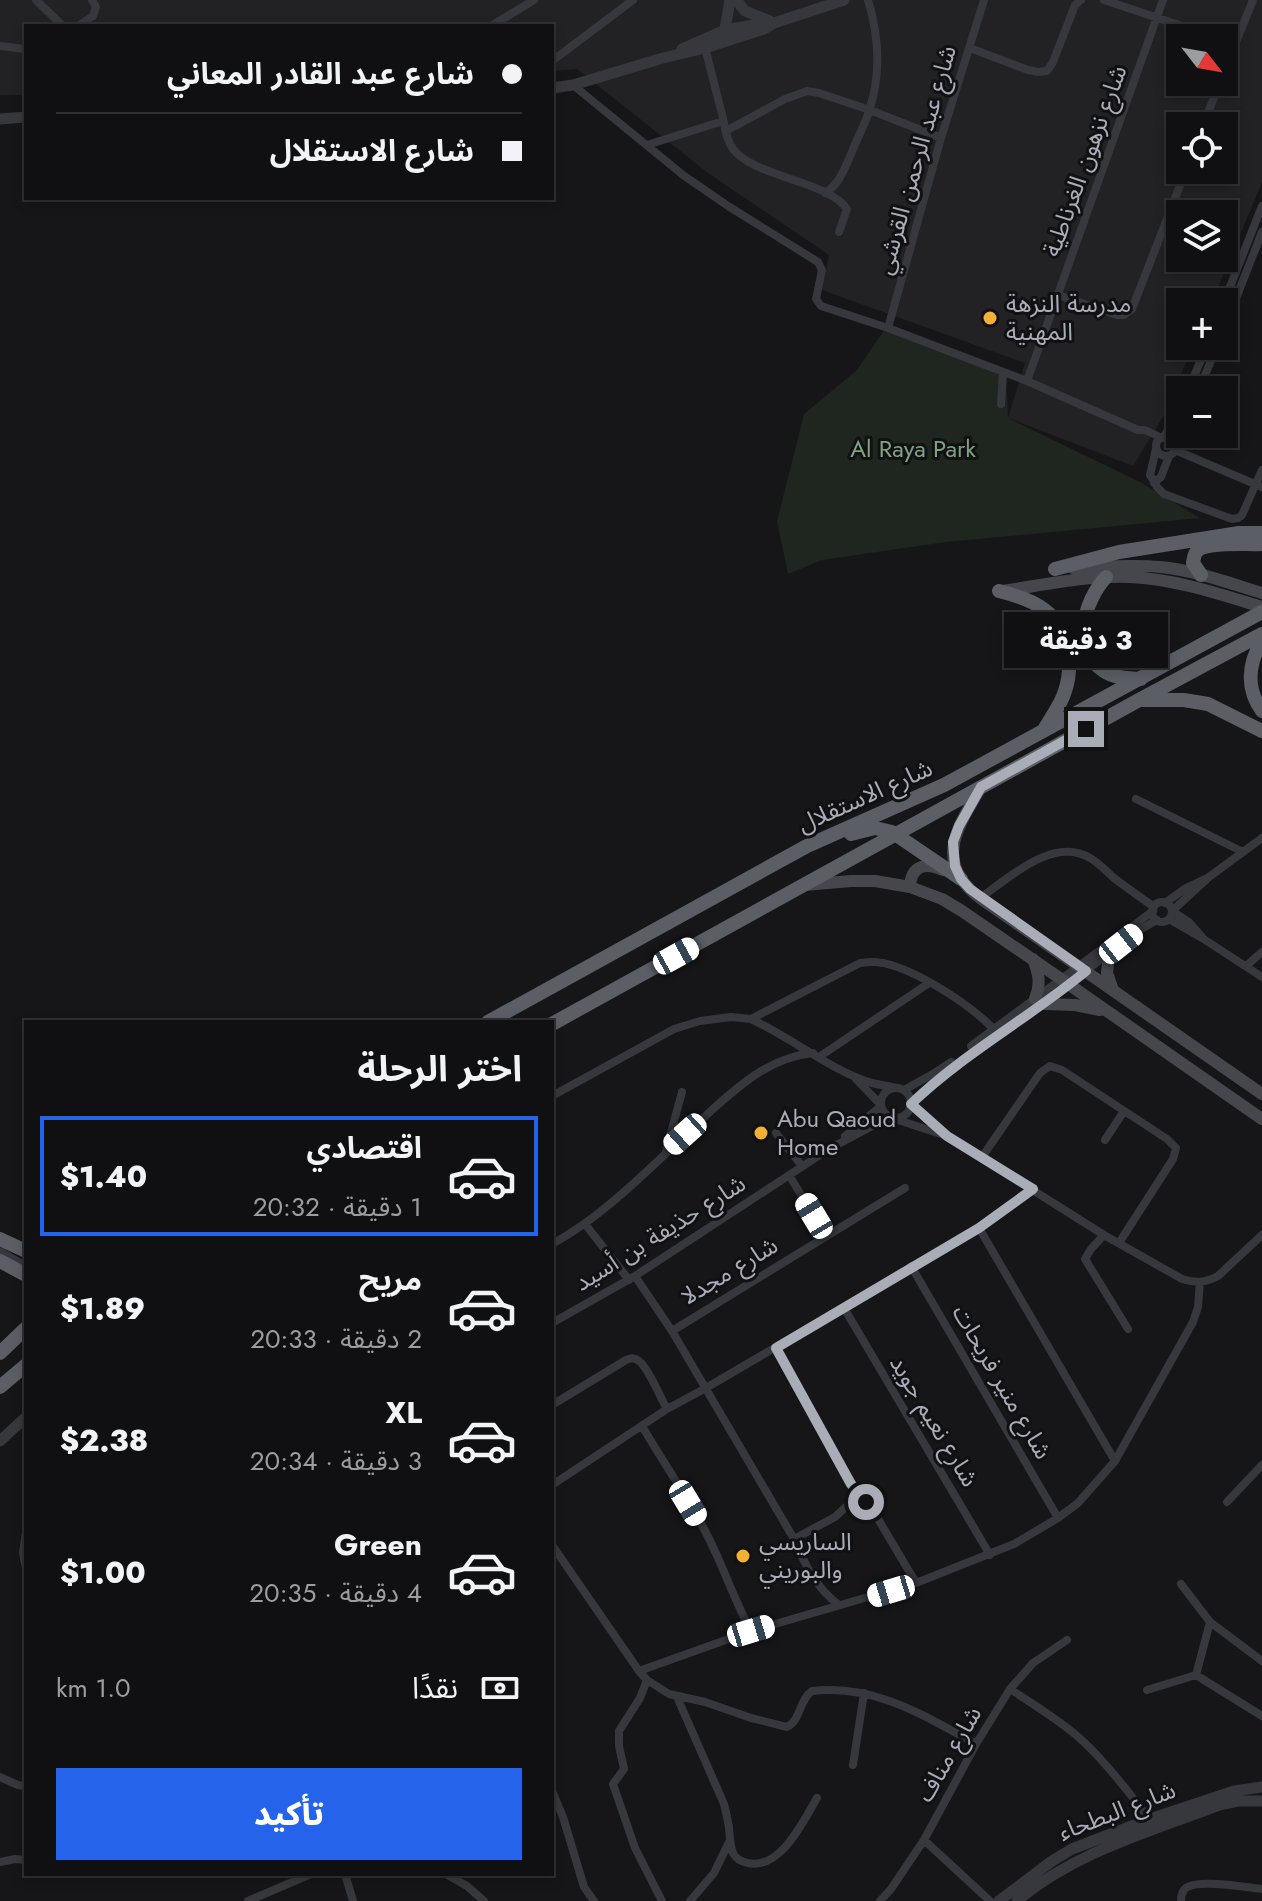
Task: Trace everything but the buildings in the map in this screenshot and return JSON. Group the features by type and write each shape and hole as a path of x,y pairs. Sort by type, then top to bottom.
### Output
{"highway":[{"path":"1055,569 1119,552 1239,533 1262,533"},
{"path":"1201,575 1193,563 1200,548 1262,544"},
{"path":"1106,577 1096,587 1085,614 1085,645 1096,664 1105,672 1141,679"},
{"path":"999,591 1043,608 1060,627 1066,644 1068,675 1065,691 1042,732"},
{"name":"شارع الاستقلال","path":"492,1020 701,903 835,833 944,785 1141,679 1262,609"},
{"name":"شارع الاستقلال","path":"554,1023 724,935 803,886 1262,634"},
{"path":"1262,641 1249,681 1254,699 1262,711"},
{"path":"1139,700 1184,700 1208,704 1262,731"},
{"path":"835,833 886,829 961,879"},
{"path":"0,1239 24,1250"},
{"path":"0,1261 24,1274"},
{"path":"0,1353 24,1330"},
{"path":"0,1387 24,1367"}],"main road":[{"path":"1055,569 1169,568 1201,575 1244,594 1262,609"},
{"path":"999,591 1106,577 1155,579 1244,594 1262,593"},
{"path":"981,787 953,842 953,859 961,879 970,889 1115,993 1262,1092"},
{"path":"910,887 914,872 925,866 933,866 961,879"},
{"path":"803,886 863,880 887,882 931,894 952,904 1262,1119"},
{"path":"1109,954 1107,973 1115,993"},
{"path":"1033,959 1040,979 1039,1001 1106,1011"}],"street":[{"path":"36,0 61,24"},
{"path":"81,24 93,16 96,7 92,0"},
{"path":"494,24 534,0"},
{"path":"554,59 633,0"},
{"path":"663,58 705,48 724,36 733,0 745,11 771,24"},
{"path":"554,88 663,58 724,36 764,29 844,0"},
{"path":"825,193 833,188 842,173 870,110 877,77 877,48 868,0"},
{"path":"970,48 1019,67 1047,71 1075,5 1081,0"},
{"path":"1104,0 1176,24"},
{"name":"شارع نزهون الغرناطية","path":"1027,381 1163,0"},
{"path":"1238,37 1253,0"},
{"name":"شارع عبد الرحمن القرشي","path":"888,328 982,1"},
{"path":"0,46 24,49"},
{"path":"705,48 732,148 743,158 842,202 847,209 839,232"},
{"path":"573,85 683,175 818,262 822,270 816,299 821,306 1027,381 1160,442"},
{"path":"647,145 725,126 807,91 870,110 941,138"},
{"path":"0,119 24,117"},
{"path":"1058,295 1117,315 1124,315 1132,309 1181,184"},
{"path":"1230,288 1262,206"},
{"path":"1238,293 1262,232"},
{"path":"1001,404 1003,373"},
{"path":"1166,432 1150,475 1164,494 1232,519 1238,518 1259,486 1262,470"},
{"path":"1154,483 1161,477 1173,450 1170,438 1160,442"},
{"path":"1160,442 1161,455 1173,450 1259,486"},
{"path":"1136,799 1243,852"},
{"path":"980,898 1044,856 1070,851 1095,861 1163,921 1209,877 1262,838"},
{"path":"880,1105 887,1091 900,1089 931,1075 996,1032 1119,942 1135,934 1155,913 1158,903 1165,903 1209,877"},
{"path":"1165,903 1169,905 1171,914 1202,938 1262,977"},
{"path":"1083,969 1109,954 1119,942"},
{"path":"1246,966 1262,952"},
{"path":"751,1019 860,963 877,962 890,964 929,983 960,1002 996,1032"},
{"path":"554,1243 585,1224 647,1172 665,1152 745,1081 770,1065 800,1054 816,1055 929,983"},
{"path":"554,1095 674,1029 700,1021 731,1017 751,1019 852,1075 900,1089 909,1096 911,1105 947,1136 1104,1235 1182,1279 1200,1282 1218,1276 1262,1232"},
{"path":"890,1117 904,1116 911,1105 945,1073 996,1032"},
{"path":"982,1157 1040,1073 1050,1066 1062,1070 1176,1148 1173,1159 1119,1243"},
{"path":"852,1075 890,1117 947,1136"},
{"path":"665,1152 682,1092"},
{"name":"شارع حذيفة بن أسيد","path":"829,1149 880,1105"},
{"path":"1105,1140 1124,1111"},
{"name":"شارع حذيفة بن أسيد","path":"554,1322 632,1278 829,1149 890,1117"},
{"path":"776,1133 802,1166"},
{"path":"789,1175 826,1236"},
{"name":"شارع مجدلا","path":"585,1224 632,1278 672,1331 905,1188"},
{"path":"554,1484 667,1409 979,1228 1033,1189"},
{"path":"979,1228 1115,1461"},
{"path":"1104,1235 1085,1259 1128,1329"},
{"path":"0,1253 24,1267"},
{"name":"شارع منير فريحات","path":"911,1266 1058,1518"},
{"path":"639,1671 751,1631 916,1583 990,1555 1058,1518 1078,1503 1115,1461 1193,1322 1200,1282"},
{"name":"شارع نعيم جويد","path":"844,1308 990,1555"},
{"path":"672,1331 794,1539 821,1591 839,1605"},
{"path":"776,1348 847,1477 871,1507 916,1583"},
{"path":"554,1404 633,1358 641,1363 667,1409"},
{"path":"0,1432 24,1414"},
{"path":"0,1441 24,1414"},
{"path":"642,1426 703,1528 751,1631"},
{"path":"1227,1502 1262,1465"},
{"path":"794,1539 835,1517 859,1495"},
{"path":"554,1548 639,1671 661,1690 787,1727 794,1723 805,1696 812,1691 864,1693 891,1701 976,1744"},
{"path":"1181,1584 1210,1622 1262,1661"},
{"path":"1196,1675 1210,1622"},
{"name":"شارع مناف","path":"880,1901 924,1840 1010,1689 1033,1663 1067,1640"},
{"path":"1147,1690 1196,1675 1262,1716"},
{"path":"647,1680 640,1698 619,1731 624,1769 613,1784 635,1848 662,1901"},
{"path":"1010,1689 1076,1735 1150,1819"},
{"path":"853,1765 864,1693"},
{"path":"677,1697 724,1804 733,1853 743,1862 757,1864 770,1859 787,1846 817,1798"},
{"path":"0,1777 24,1786"},
{"name":"شارع البطحاء","path":"999,1901 1062,1855 1150,1819 1234,1791 1262,1787"},
{"path":"554,1796 584,1887 594,1901"},
{"name":"شارع البطحاء","path":"1017,1901 1039,1883 1084,1857 1219,1805 1262,1801"},
{"path":"690,1901 714,1873 730,1839"},
{"path":"924,1840 990,1901"},
{"path":"0,1862 24,1860"},
{"path":"248,1901 306,1876"},
{"path":"346,1876 353,1901"},
{"path":"450,1876 484,1901"},
{"path":"1034,1901 1039,1883"},
{"path":"1181,1901 1181,1894 1191,1885 1262,1889"}],"shaded area":[{"path":"0,0 1262,0 1262,182 1238,240 1238,200 1166,200 1166,272 1224,272 1218,288 1166,288 1166,360 1187,360 1180,376 1166,376 1166,410 1133,466 1008,418 1025,363 822,290 829,255 708,173 577,69 554,71 554,24 24,24 24,95 0,95"}],"green space":[{"name":"Al Raya Park","path":"885,329 1006,373 1008,418 1140,482 1200,518 946,542 822,560 788,574 777,521 804,414 857,370"}],"place":[{"name":"مدرسة النزهة المهنية","path":"990,318"},
{"name":"Abu Qaoud Home","path":"761,1133"},
{"name":"الساريسي والبوريني","path":"743,1556"}],"route":[{"path":"866,1502 851,1484 776,1348 979,1228 1033,1189 947,1136 911,1104 957,1063 1044,1004 1086,971 980,898 961,879 953,859 955,834 981,787 1086,729"}]}
